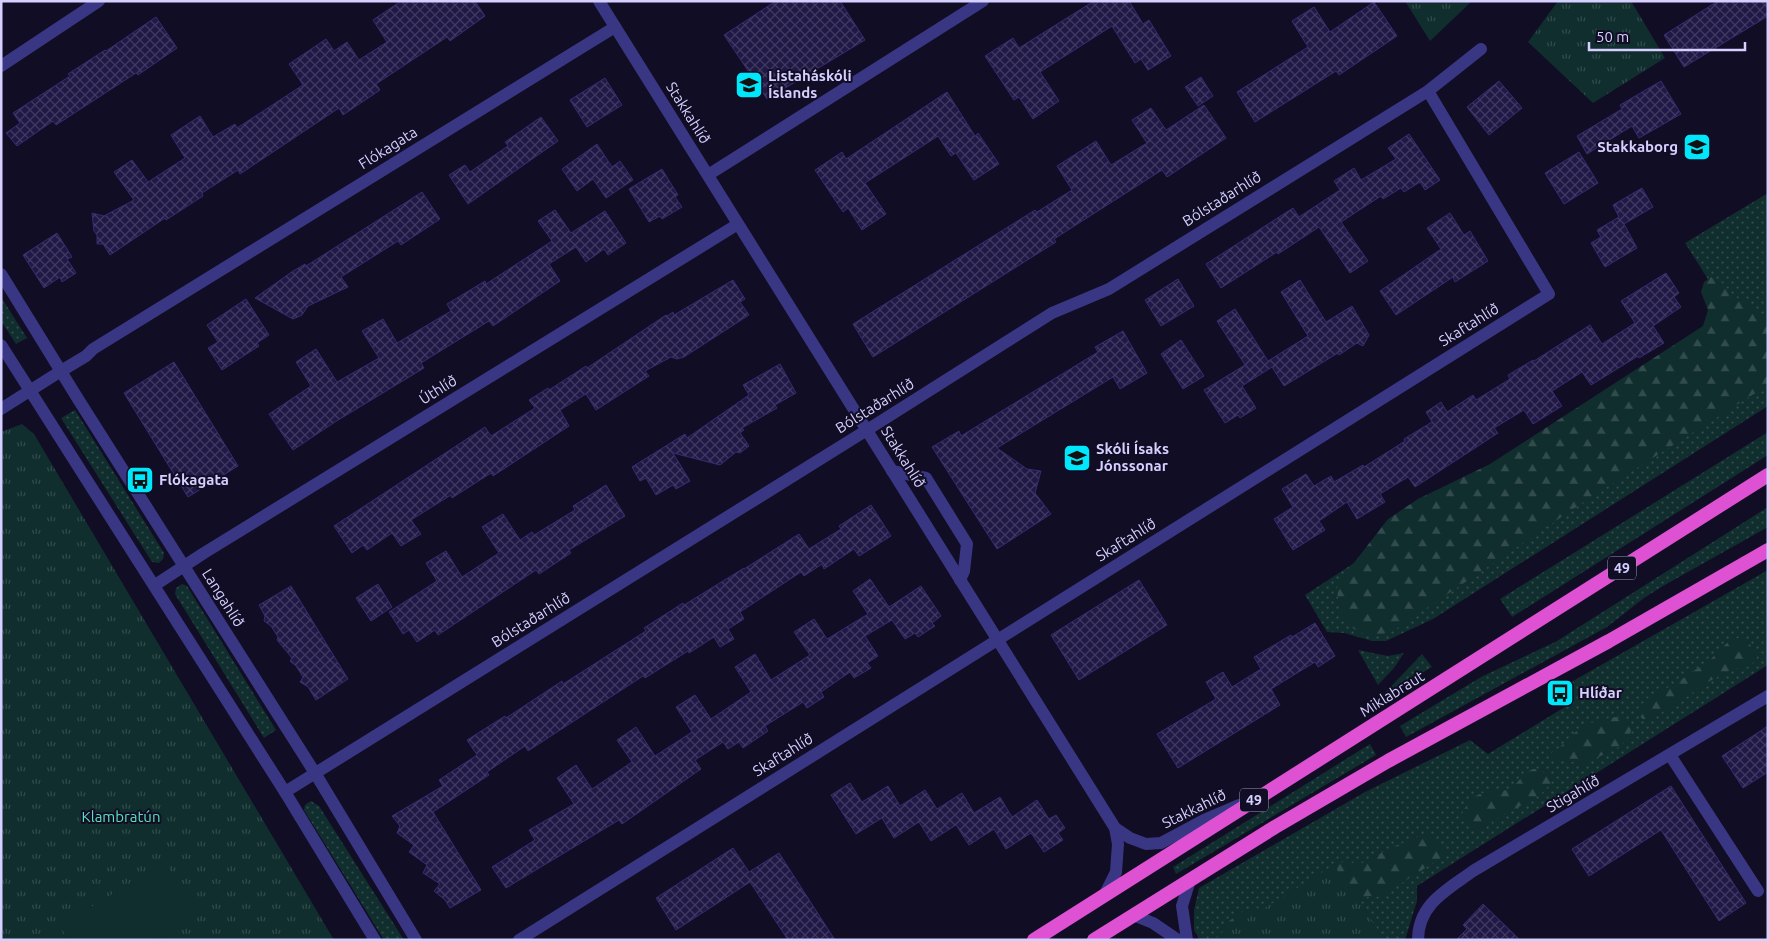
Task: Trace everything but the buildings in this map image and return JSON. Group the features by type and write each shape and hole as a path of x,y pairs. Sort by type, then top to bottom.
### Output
{"highway":[{"name":"Miklabraut","path":"1034,940 1768,475"},
{"name":"49","path":"1094,940 1275,827 1388,761 1609,641 1768,550"}],"street":[{"path":"2,64 100,1"},
{"name":"Stakkahlíð","path":"600,1 1115,828 1118,844 1116,872 1104,896"},
{"path":"708,175 983,1"},
{"name":"Flókagata","path":"1,408 86,356 93,349 615,27"},
{"name":"Bólstaðarhlíð","path":"285,792 1052,313 1109,289 1428,91 1481,50"},
{"name":"Skaftahlíð","path":"519,940 1549,294 1428,91"},
{"name":"Úthlíð","path":"155,585 738,224"},
{"name":"Langahlíð","path":"1,274 316,773 416,940"},
{"path":"1,345 155,585 375,940"},
{"path":"892,471 926,478 931,486 967,544 964,571 960,580"},
{"name":"Stigahlíð","path":"1418,940 1418,931 1424,913 1437,896 1474,871 1768,696"},
{"path":"1670,755 1758,891"},
{"name":"Stakkahlíð","path":"1115,828 1130,838 1146,844 1161,843 1204,820 1260,796"},
{"path":"1186,940 1182,906 1190,880"},
{"path":"1133,915 1153,923 1178,940"}],"green space":[{"path":"1405,1 1472,1 1430,41"},
{"path":"1558,1 1631,1 1665,58 1593,103 1528,42"},
{"path":"1768,193 1768,406 1433,619 1386,641 1372,641 1344,633 1327,632 1305,595 1732,317 1685,243"},
{"path":"1711,277 1723,284 1738,299 1757,309 1768,326 1768,385 1591,497 1390,633 1366,635 1348,626 1339,608 1337,588 1346,573 1388,519 1418,499 1490,464 1703,326 1708,310 1701,292 1704,282"},
{"path":"1,297 27,338 16,344 1,321"},
{"path":"75,410 164,553 163,559 159,563 152,562 61,418"},
{"name":"Klambratún","path":"22,424 34,434 334,940 1,940 1,432"},
{"path":"1768,432 1768,455 1512,617 1500,599"},
{"path":"1768,507 1768,527 1663,586 1644,598 1607,627 1406,737 1400,726 1481,677 1557,641"},
{"path":"1768,570 1768,665 1417,886 1417,901 1405,940 1200,940 1194,930 1194,910 1199,888 1365,792 1470,740 1488,754 1568,705 1559,689"},
{"path":"182,584 187,586 276,730 264,738 175,594 176,588"},
{"path":"1739,638 1750,645 1758,655 1748,667 1733,669 1706,683 1675,705 1650,719 1643,719 1638,715 1639,707 1649,697 1673,685 1706,664 1731,639"},
{"path":"1358,650 1388,656 1404,653 1394,668 1378,685"},
{"path":"1422,654 1432,667 1378,700"},
{"path":"1616,717 1629,722 1632,726 1629,738 1616,749 1583,764 1567,761 1562,758 1557,760 1551,758 1552,752 1583,727 1599,720"},
{"path":"1370,744 1376,755 1176,874 1173,867"},
{"path":"1533,769 1539,769 1552,778 1551,783 1540,795 1495,820 1480,831 1475,831 1466,825 1462,814 1471,800 1482,793 1511,790 1525,773"},
{"path":"311,801 319,806 404,940 384,940 304,810 305,805"},
{"path":"1425,834 1438,840 1448,850 1441,858 1380,897 1369,896 1358,905 1220,940 1229,921 1245,910 1277,908 1322,874 1346,860 1358,865 1395,846"},
{"path":"165,862 197,916 157,940 68,940 60,926"},
{"path":"1334,865 1385,940 1213,940"}],"place":[{"name":"Listaháskóli Íslands","path":"749,85"},
{"name":"Stakkaborg","path":"1697,147"},
{"name":"Skóli Ísaks Jónssonar","path":"1077,458"},
{"name":"Flókagata","path":"140,480"},
{"name":"Hlíðar","path":"1560,693"}]}
